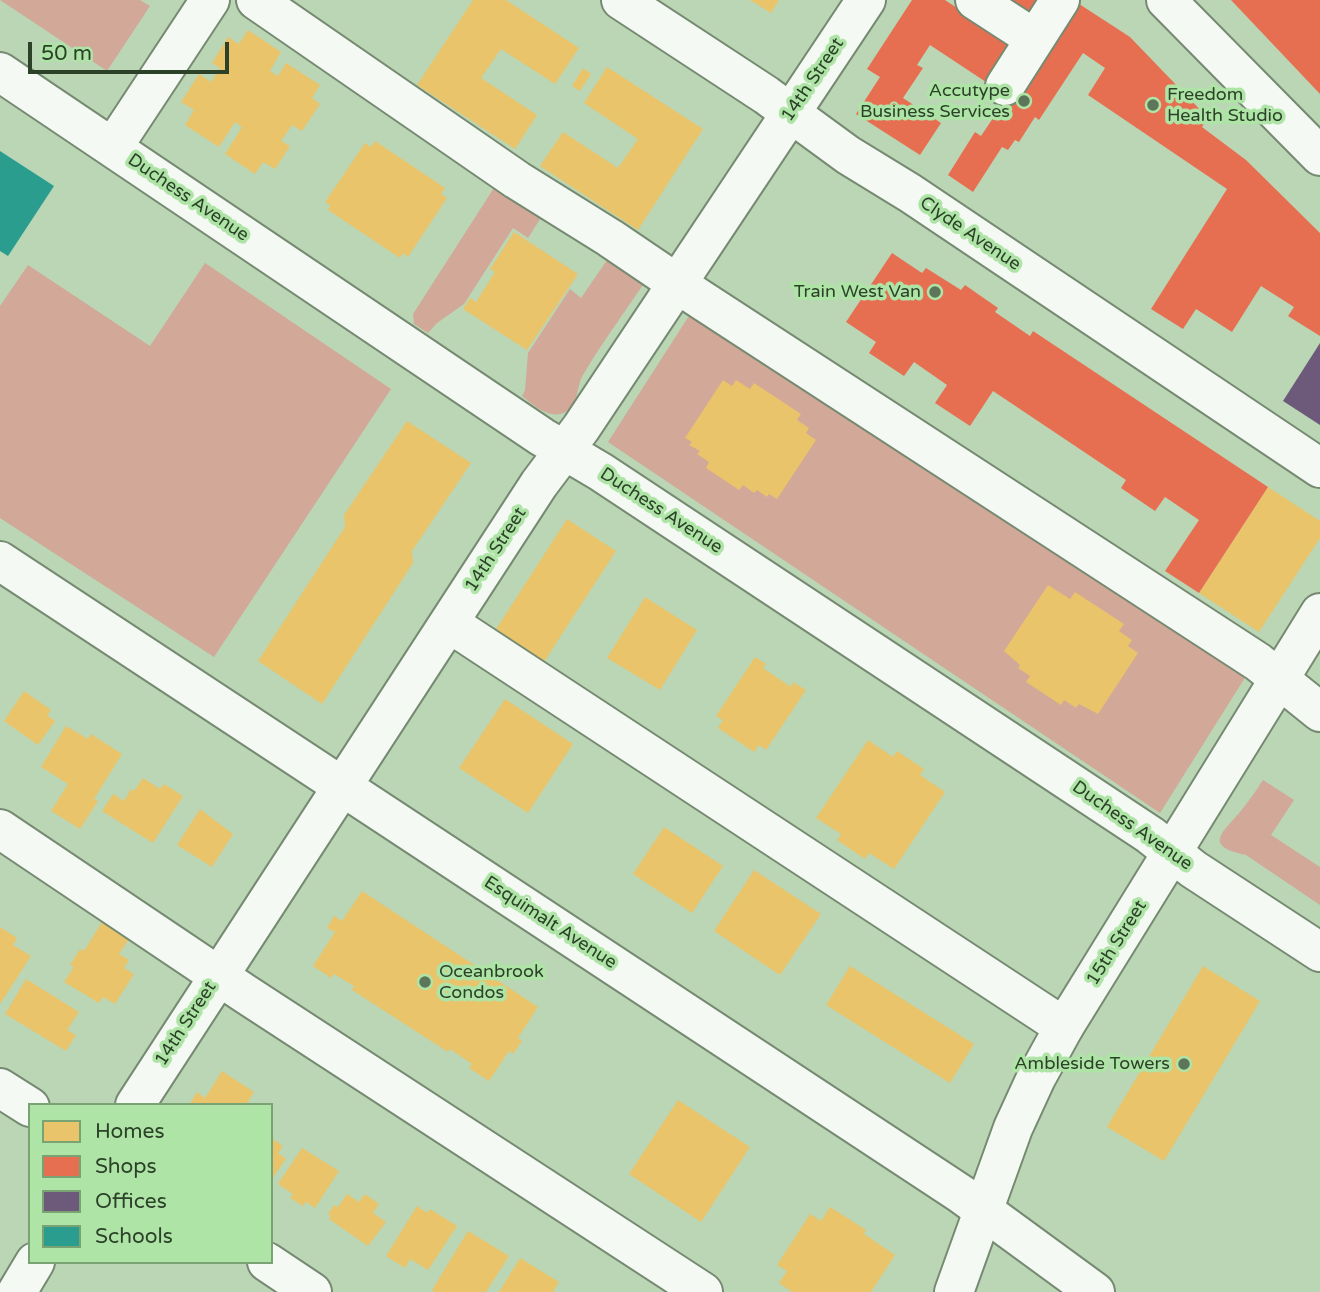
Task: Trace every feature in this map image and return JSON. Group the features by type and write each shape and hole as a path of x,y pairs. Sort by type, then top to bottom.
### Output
{"street":[{"path":"113,147 210,0"},
{"path":"256,0 378,81 517,180 1258,662 1320,712"},
{"name":"Clyde Avenue","path":"621,0 766,95 848,155 910,193 1320,468"},
{"name":"14th Street","path":"136,1103 340,786 539,484 678,283 866,0"},
{"path":"975,0 1035,39"},
{"path":"1005,86 1060,0"},
{"path":"1166,0 1320,156"},
{"name":"Duchess Avenue","path":"0,72 542,437 613,479 1150,835 1172,853 1320,952"},
{"name":"Esquimalt Avenue","path":"0,561 985,1211 1095,1292"},
{"name":"15th Street","path":"954,1292 1013,1128 1064,1027 1320,613"},
{"path":"449,623 1064,1027"},
{"path":"0,829 703,1292"},
{"path":"0,1088 28,1106"},
{"path":"17,1292 34,1264"},
{"path":"270,1264 312,1292"}],"shaded area":[{"path":"0,0 140,0 150,6 107,71"},
{"path":"499,180 542,216 528,238 513,228 464,304 437,323 428,333 414,324 413,314"},
{"path":"614,250 649,276 583,375 571,408 560,414 544,412 522,396 525,390 528,353 570,289 581,298"},
{"path":"205,263 391,389 214,657 0,518 0,306 28,265 150,346"},
{"path":"694,308 1246,676 1160,813 608,442"},
{"path":"1263,780 1294,800 1271,835 1320,867 1320,905 1246,855 1220,843 1223,832"}],"building: Homes":[{"path":"473,0 506,0 579,48 555,84 501,49 481,78 537,115 515,149 417,85"},
{"path":"750,0 779,0 771,13"},
{"path":"248,30 281,52 270,71 278,76 286,63 320,85 312,98 320,104 302,131 292,125 281,141 290,146 275,169 263,162 255,174 225,154 242,127 235,122 219,147 185,125 194,110 181,102 199,74 211,82 220,68 212,63 228,37 239,44"},
{"path":"607,67 703,129 638,230 540,166 563,132 618,168 638,139 584,103"},
{"path":"583,68 591,74 580,91 572,86"},
{"path":"375,141 445,188 441,194 447,198 408,257 403,253 400,258 328,210 330,205 325,202 365,143 371,147"},
{"path":"514,232 578,274 527,350 463,309 470,298 476,302 495,272 490,269"},
{"path":"723,380 732,386 736,380 750,389 754,383 801,414 797,420 809,428 806,433 816,440 777,499 769,494 767,497 757,490 754,493 743,485 739,490 706,468 709,462 697,454 700,451 689,445 692,442 685,438"},
{"path":"407,421 471,463 412,551 413,563 322,704 258,661 345,527 344,515"},
{"path":"1268,487 1320,521 1320,538 1259,632 1199,593"},
{"path":"567,519 616,551 542,665 493,634"},
{"path":"1048,585 1070,599 1075,592 1124,624 1119,631 1132,640 1128,646 1138,653 1098,714 1079,704 1076,708 1064,700 1061,705 1026,682 1030,676 1018,668 1020,665 1004,651"},
{"path":"645,597 697,630 660,690 607,658"},
{"path":"755,657 766,664 763,668 791,687 793,682 806,690 766,750 759,745 754,752 718,728 723,720 716,716"},
{"path":"24,691 51,710 47,715 55,721 38,745 4,721"},
{"path":"505,699 573,744 528,813 459,768"},
{"path":"66,726 88,739 91,734 122,754 94,799 98,801 80,829 51,811 68,784 41,767"},
{"path":"868,740 893,757 897,751 924,769 920,775 945,792 894,869 869,853 865,859 837,840 841,834 816,818"},
{"path":"143,778 160,789 164,784 183,796 153,843 102,811 113,794 124,801 131,789 134,791"},
{"path":"200,809 233,834 212,867 177,845"},
{"path":"664,827 723,866 692,913 633,874"},
{"path":"754,870 821,914 780,975 714,931"},
{"name":"Oceanbrook Condos","path":"362,891 538,1007 518,1038 522,1041 513,1054 509,1051 489,1081 469,1068 472,1064 450,1049 448,1052 352,990 354,986 334,974 331,978 313,966 335,932 327,928 334,916 342,921"},
{"path":"104,919 131,936 119,954 129,960 124,968 134,974 115,1004 103,997 99,1003 64,982 74,967 70,965 80,949 84,951"},
{"path":"0,927 17,938 13,945 31,956 0,1004"},
{"path":"850,966 974,1044 950,1083 826,1005"},
{"name":"Ambleside Towers","path":"1203,966 1260,1001 1164,1161 1107,1127"},
{"path":"26,979 79,1012 67,1030 76,1035 66,1051 5,1014"},
{"path":"222,1071 254,1092 247,1103 190,1103 197,1092 205,1098"},
{"path":"678,1100 750,1147 701,1222 629,1174"},
{"path":"273,1139 283,1146 278,1153 286,1159 273,1177"},
{"path":"302,1148 339,1171 315,1208 306,1202 303,1206 290,1198 293,1194 278,1184"},
{"path":"347,1194 359,1202 365,1194 379,1204 373,1213 386,1222 368,1246 329,1219 331,1216 328,1214 334,1205 338,1207"},
{"path":"417,1206 427,1213 430,1209 457,1226 428,1270 410,1259 405,1268 386,1256"},
{"path":"830,1207 866,1230 864,1234 895,1255 871,1292 792,1292 779,1283 787,1271 777,1265 810,1214 821,1221"},
{"path":"468,1231 509,1256 486,1292 435,1292 432,1290"},
{"path":"520,1258 559,1282 553,1292 499,1292"}],"building: Shops":[{"path":"912,0 945,0 957,8 962,0 1017,47 992,86 930,45 917,65 923,68 903,98 941,123 920,155 856,114 880,77 867,69"},
{"path":"1007,0 1073,0 1130,37 1208,118 1202,127 1246,160 1320,233 1320,336 1288,316 1294,307 1261,286 1232,332 1196,309 1183,329 1151,309 1227,189 1088,95 1105,68 1083,53 1039,120 1035,117 1019,142 1015,140 1008,150 1002,147 973,192 948,175 975,132 981,136 1052,30"},
{"path":"1231,0 1320,0 1320,94 1302,75"},
{"path":"892,253 922,273 926,268 961,290 965,285 998,308 995,312 1030,336 1033,331 1268,487 1199,593 1165,571 1199,520 1165,497 1155,511 1121,488 1126,480 993,391 970,426 935,403 947,385 914,362 904,376 869,353 876,342 846,322"}],"building: Offices":[{"path":"1320,343 1320,425 1283,401"}],"building: Schools":[{"path":"0,151 54,186 8,256 0,251"}],"place":[{"name":"Accutype Business Services","path":"1024,101"},
{"name":"Freedom Health Studio","path":"1153,105"},
{"name":"Train West Van","path":"935,292"},
{"name":"Oceanbrook Condos","path":"425,982"},
{"name":"Ambleside Towers","path":"1184,1064"}]}
